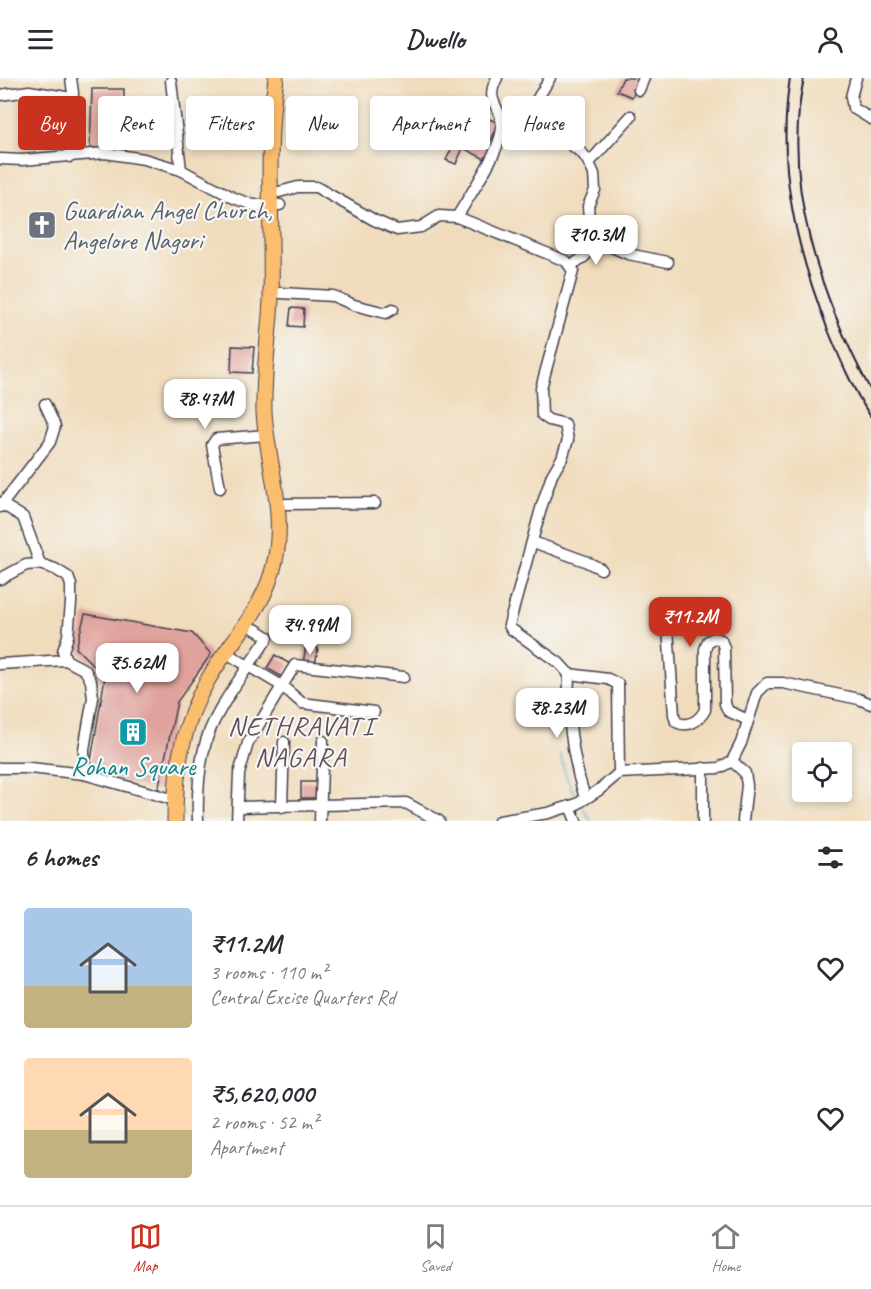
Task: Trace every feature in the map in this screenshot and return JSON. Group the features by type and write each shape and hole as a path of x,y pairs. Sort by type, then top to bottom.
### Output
{"highway":[{"path":"183,821 185,769 197,722 206,699 232,657 255,629 276,587 284,563 288,526 273,411 281,292 271,125 276,78"},
{"path":"175,821 177,768 189,719 209,677 254,614 268,584 275,561 279,526 263,388 277,201 280,122 285,78"}],"street":[{"path":"70,157 73,93 71,78"},
{"path":"457,217 499,143 502,125 491,94 497,78"},
{"path":"550,78 532,112 535,117 583,154 589,163 594,174 595,190 588,206 589,219 598,241 628,255 668,262"},
{"path":"639,90 644,78"},
{"path":"856,78 851,97 853,108 871,118"},
{"path":"171,81 181,170"},
{"path":"0,95 29,91 60,96"},
{"path":"589,163 631,116"},
{"path":"0,159 21,160 105,153 144,159 181,170 234,198 253,205 277,201 298,187 316,187 374,220 397,230 422,227 439,216 457,217 549,254 571,266 573,271 541,388 540,406 542,415 549,420 565,424 568,440 562,458 552,475 509,625 511,629 559,663 569,674 608,679 618,684 619,773"},
{"path":"571,266 584,257 598,241"},
{"path":"281,292 333,296 354,305 386,313 393,309"},
{"path":"40,564 23,517 1,504 50,442 55,426 45,404"},
{"path":"220,488 212,445 216,439 267,435"},
{"path":"286,504 375,503"},
{"path":"533,542 601,569"},
{"path":"0,579 26,565 40,564 68,577 71,585 71,603 68,636 63,651 66,660"},
{"path":"668,628 676,722 682,725 694,722 705,710 705,649 708,641 714,638 721,640 724,648 725,704 728,711 748,720"},
{"path":"198,821 200,767 208,736 223,706 268,637 255,629"},
{"path":"232,657 282,686 302,703 374,712"},
{"path":"0,664 66,660 85,670 91,681 93,698 84,749 84,774"},
{"path":"237,821 239,774 248,743 295,665 404,677"},
{"path":"569,674 568,699 572,743 576,768 585,798"},
{"path":"499,821 570,807 599,790 619,773 719,768 732,761 741,743 757,693 767,683 783,683 859,699 871,704"},
{"path":"320,821 323,741"},
{"path":"282,807 284,742"},
{"path":"732,761 746,773 744,821"},
{"path":"0,768 30,768 84,774 91,778 175,800"},
{"path":"703,821 704,768"},
{"path":"238,807 406,803 439,821"},
{"path":"570,807 576,821"}],"building":[{"path":"623,78 633,78 639,82 632,97 617,91"},
{"path":"92,89 124,89 124,96 98,96 98,148 90,148"},
{"path":"490,119 499,123 490,140"},
{"path":"451,150 462,150 456,164 446,160"},
{"path":"467,150 490,150 485,159"},
{"path":"291,308 304,309 303,327 289,326"},
{"path":"232,346 254,347 252,373 231,372"},
{"name":"Rohan Square","path":"85,614 192,633 211,654 177,702 158,791 89,772 105,677 76,648"},
{"path":"306,646 318,648 315,665 303,663"},
{"path":"275,655 290,664 282,677 267,668"},
{"path":"301,782 318,782 319,798 301,798"}],"waterway":[{"path":"560,755 567,779 576,797"},
{"path":"583,808 591,821"}],"railway":[{"path":"790,78 786,110 787,175 798,238 828,330 842,363 871,417"},
{"path":"804,78 798,119 798,159 802,200 810,240 836,318 871,391"}],"place":[{"name":"Guardian Angel Church, Angelore Nagori","path":"42,225"},
{"name":"Rohan Square","path":"133,732"}],"district":[{"name":"NETHRAVATI NAGARA","path":"301,742"}]}
